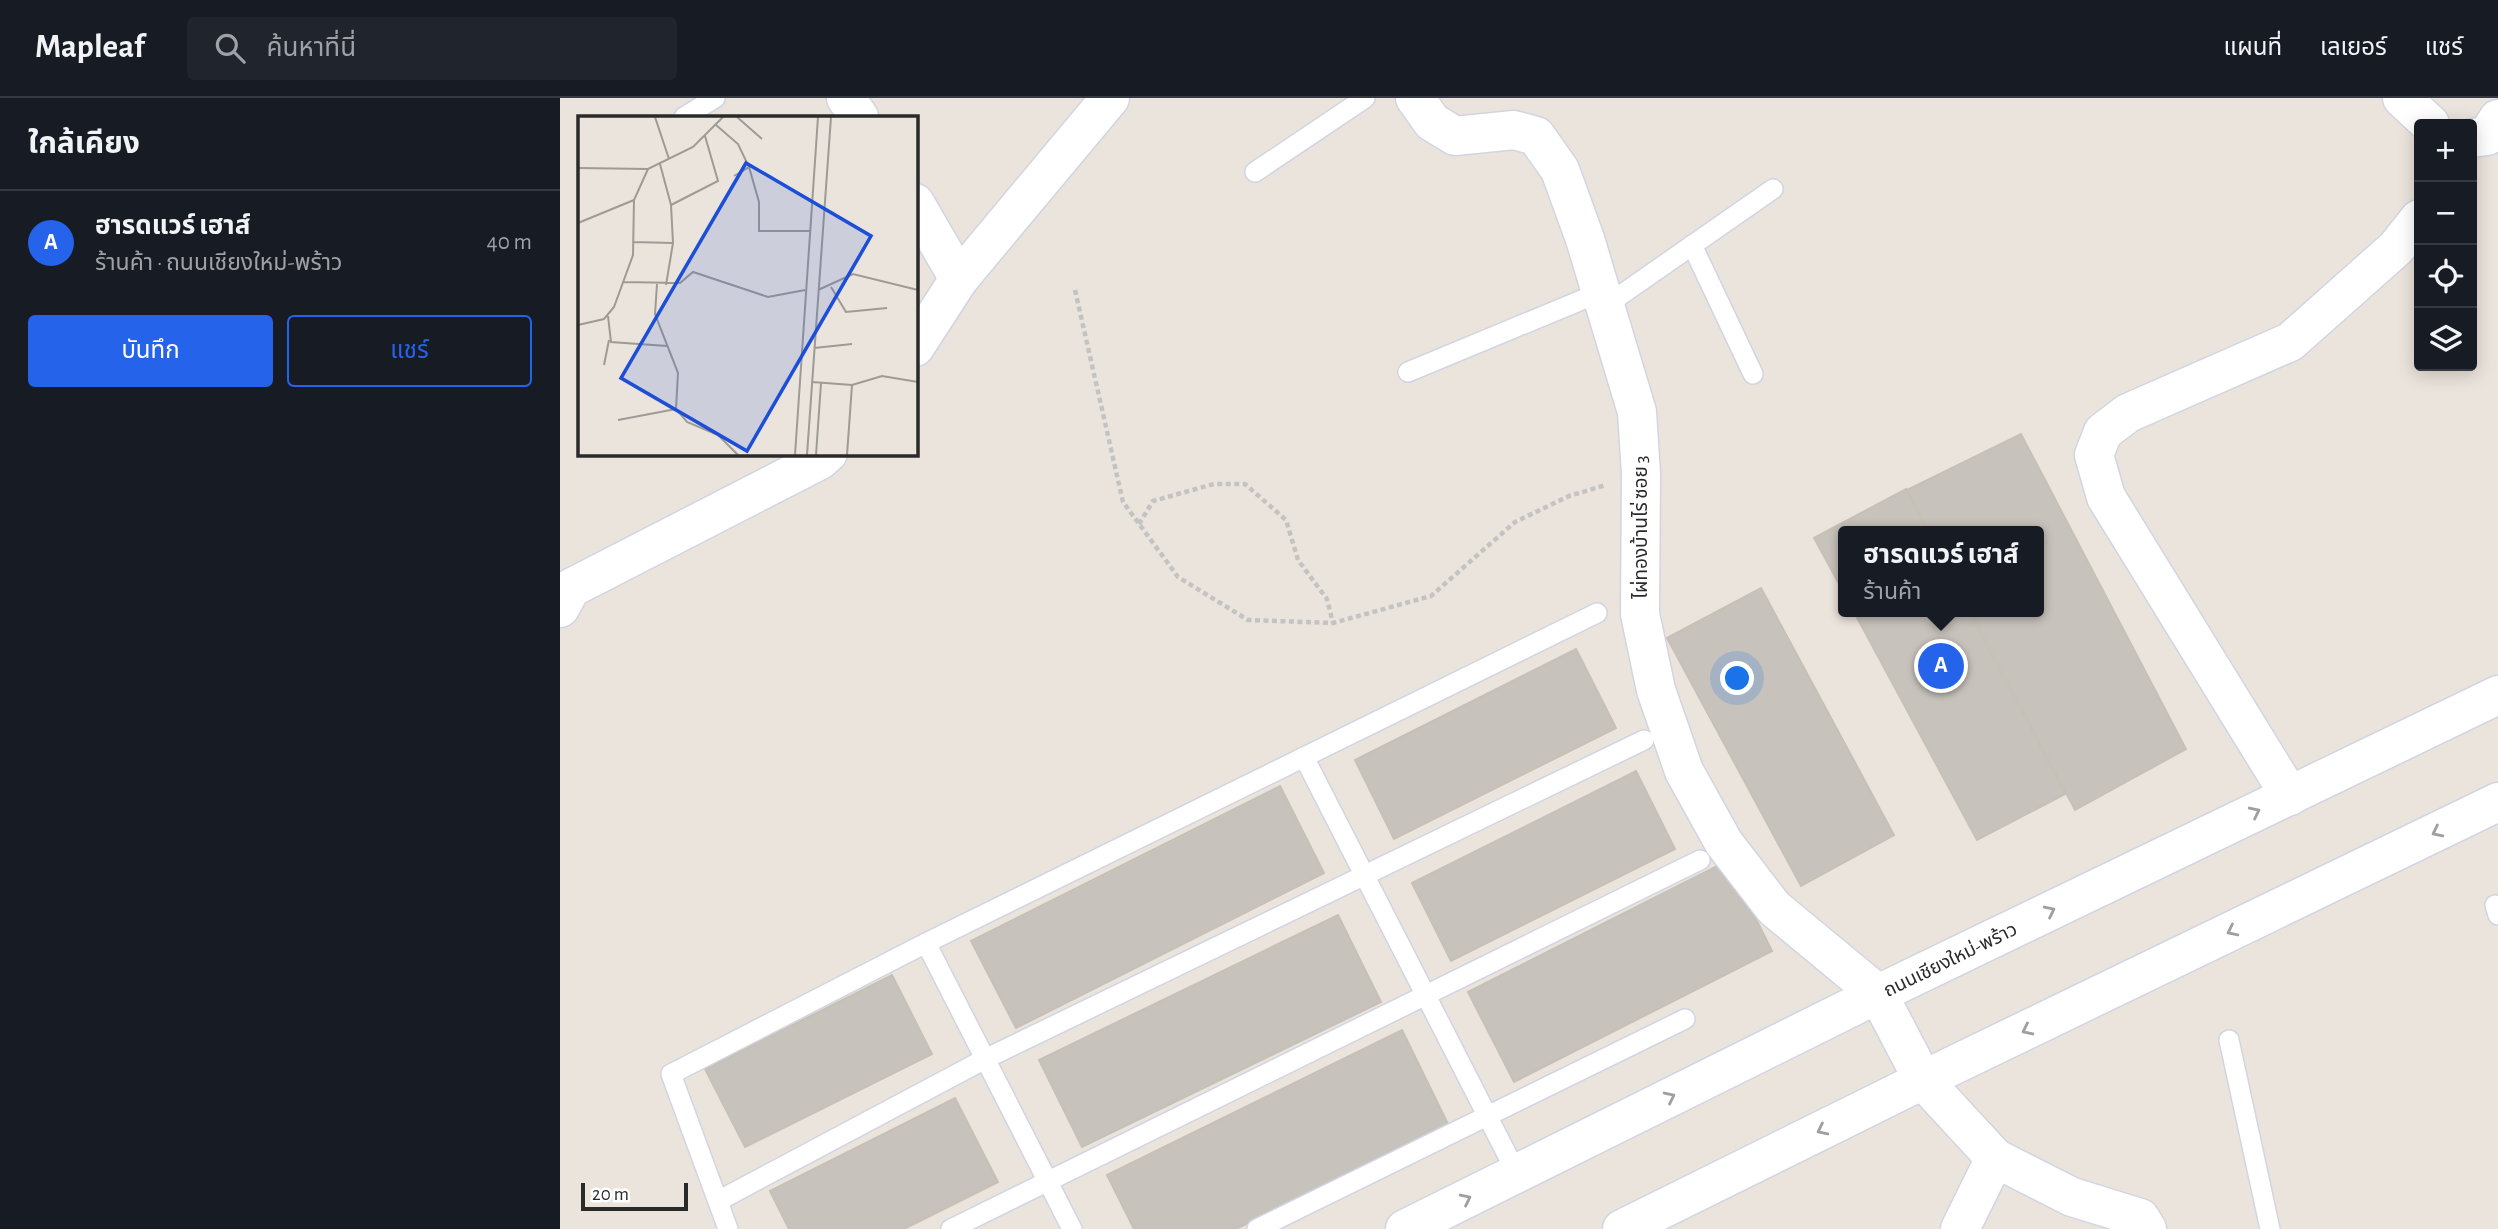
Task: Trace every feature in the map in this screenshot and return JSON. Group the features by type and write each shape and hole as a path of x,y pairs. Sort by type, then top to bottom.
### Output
{"street":[{"path":"846,98 858,116"},
{"path":"917,344 959,279 1110,98"},
{"name":"ไผ่ทองบ้านไร่ ซอย 3","path":"1415,98 1432,122 1455,136 1514,130 1536,136 1560,170 1585,239 1637,412 1642,474 1640,614 1656,690 1684,772 1724,843 1774,908 1878,994"},
{"path":"2402,98 2425,119"},
{"path":"917,206 959,279"},
{"path":"2290,796 2106,497 2094,455 2103,432 2128,413 2290,342 2396,248 2414,225"},
{"path":"564,592 826,455"},
{"name":"ถนนเชียงใหม่-พร้าว","path":"1405,1229 1878,994 2498,695"},
{"path":"1622,1229 2498,802"},
{"path":"1878,994 1923,1080 1995,1158 2072,1197 2140,1219 2147,1229"},
{"path":"1960,1229 1995,1158"}],"lane":[{"path":"686,116 715,98"},
{"path":"1255,172 1365,98"},
{"path":"1408,372 1603,299 1692,245 1773,189"},
{"path":"1692,245 1753,374"},
{"path":"728,1229 671,1074 926,943 1597,613"},
{"path":"718,1200 985,1059 1644,740"},
{"path":"1304,757 1517,1174"},
{"path":"951,1229 1700,860"},
{"path":"926,943 1072,1229"},
{"path":"1257,1229 1685,1019"},
{"path":"2229,1040 2270,1229"}],"path":[{"path":"1075,290 1123,502 1178,577 1248,620 1333,623 1431,596 1515,522 1569,496 1642,474"},
{"path":"1139,524 1153,502 1214,484 1245,484 1286,520 1298,559 1327,599 1333,623"}],"building":[{"path":"2021,434 2186,749 2075,810 1974,617 2044,617 2044,526 1926,526 1907,490"},
{"path":"1906,489 1924,526 1838,526 1838,582 1814,538"},
{"path":"1761,588 1894,835 1801,886 1667,638"},
{"path":"1857,617 1972,617 2065,794 1977,840"},
{"path":"1576,649 1616,728 1394,839 1355,760"},
{"path":"1636,771 1675,849 1451,961 1412,883"},
{"path":"1280,786 1324,873 1016,1028 971,941"},
{"path":"1727,861 1772,951 1514,1082 1468,992"},
{"path":"1338,915 1381,1002 1082,1147 1039,1060"},
{"path":"892,975 932,1054 745,1147 705,1069"},
{"path":"1402,1030 1448,1124 1236,1229 1134,1229 1107,1175"},
{"path":"955,1098 998,1182 904,1229 789,1229 770,1191"}],"place":[{"name":"ฮารดแวร์ เฮาส์","path":"1941,666"}]}
